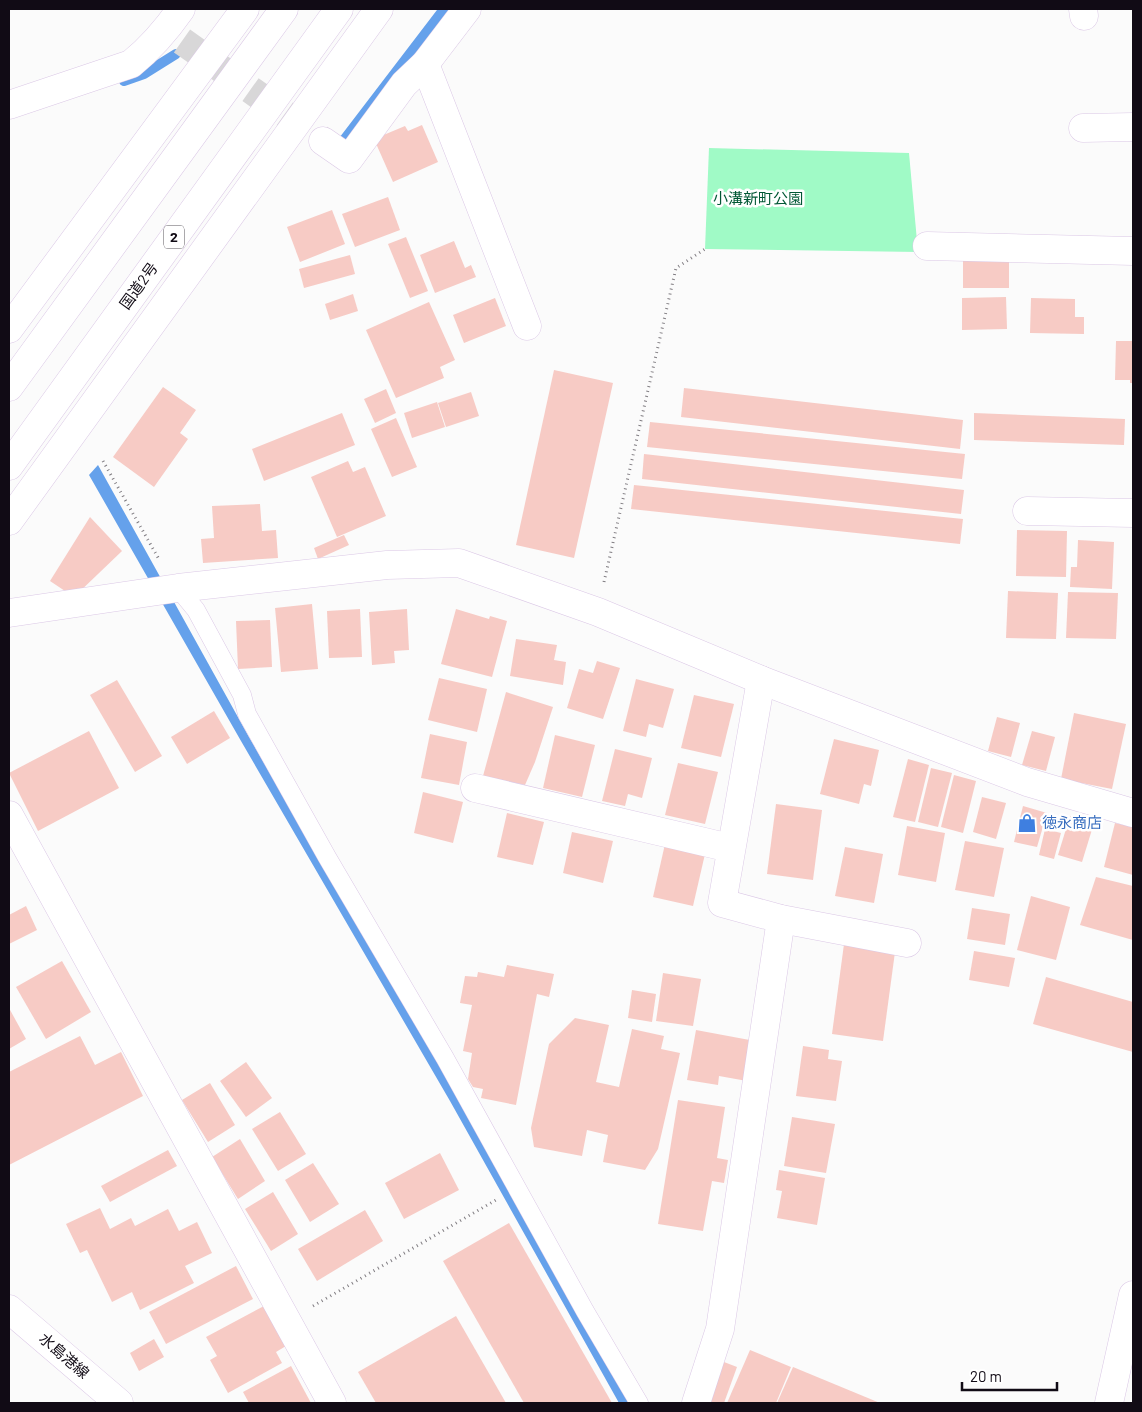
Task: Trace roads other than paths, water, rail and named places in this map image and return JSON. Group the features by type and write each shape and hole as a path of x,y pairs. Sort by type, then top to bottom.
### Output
{"main road":[{"path":"9,329 245,9"},
{"path":"9,387 284,9"},
{"name":"国道2号","path":"9,466 339,9"},
{"path":"9,521 378,9"},
{"path":"332,147 349,159 404,84 425,64 467,9"},
{"path":"9,105 131,64 177,26"},
{"path":"425,64 527,326"},
{"path":"1083,128 1133,127"},
{"path":"927,246 1133,251"},
{"path":"1027,511 1133,513"},
{"path":"9,613 167,590 387,565 458,563 598,612 761,680 1027,782 1133,813"},
{"path":"761,680 730,848 722,903 781,919 907,943"},
{"path":"475,788 730,848"},
{"path":"9,815 332,1403"},
{"path":"696,1403 720,1329 781,919"},
{"path":"1109,1403 1133,1295"},
{"name":"水島港線","path":"9,1309 119,1403"}],"lane":[{"path":"167,590 196,610 242,695 246,714 445,1058 585,1311 640,1403"}],"water":[{"path":"98,465 249,737 458,1098 631,1403 619,1403 450,1101 89,475"}],"waterway":[{"path":"337,149 444,9"},
{"path":"124,81 144,74 176,54"}],"tunnel":[{"path":"182,41 323,141"}],"place":[{"name":"徳永商店","path":"1027,823"}],"park label":[{"name":"小溝新町公園","path":"758,199"}]}
